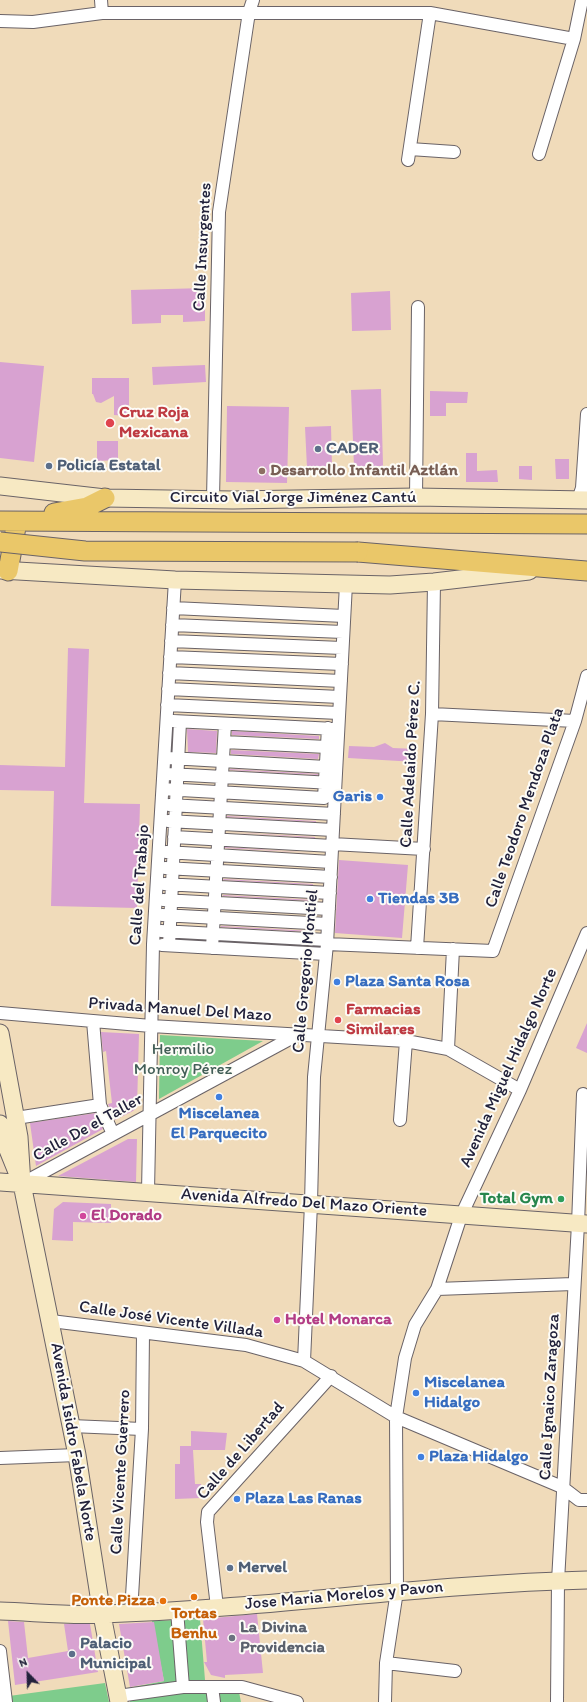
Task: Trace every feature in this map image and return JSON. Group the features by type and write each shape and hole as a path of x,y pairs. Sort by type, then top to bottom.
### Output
{"main road":[{"path":"4,570 8,522 32,516 77,510 105,498"},
{"name":"Circuito Vial Jorge Jiménez Cantú","path":"8,522 587,524"},
{"path":"0,542 85,551 358,552 587,571"}],"street":[{"path":"101,0 102,12"},
{"name":"Calle Insurgentes","path":"213,499 219,212 249,12 253,0"},
{"path":"539,154 574,39 582,0"},
{"path":"0,21 33,22 102,12 430,13 574,39"},
{"path":"430,13 409,154 454,152"},
{"path":"416,497 418,307"},
{"path":"583,500 582,488 587,414"},
{"name":"Circuito Vial Jorge Jiménez Cantú","path":"0,486 105,498 213,499 416,497 583,500"},
{"path":"4,570 175,580 409,584 555,568"},
{"name":"Calle del Trabajo","path":"148,1191 153,944 175,580"},
{"name":"Calle Adelaido Pérez C.","path":"417,948 432,714 434,582"},
{"name":"Calle Gregorio Montiel","path":"304,1361 311,1204 314,1077 326,861 329,845 328,830 333,728 339,713 346,584"},
{"path":"173,608 344,616"},
{"path":"226,708 232,611"},
{"path":"275,710 280,613"},
{"path":"172,624 343,632"},
{"path":"171,641 342,648"},
{"path":"170,657 342,664"},
{"path":"169,673 341,680"},
{"name":"Calle Teodoro Mendoza Plata","path":"454,949 493,951 575,721 587,676"},
{"path":"168,689 340,696"},
{"path":"167,705 339,713"},
{"path":"432,714 575,721"},
{"path":"163,789 324,798 330,783 326,767 327,747 333,728 166,721"},
{"path":"169,945 180,722"},
{"path":"212,948 225,724"},
{"path":"270,795 274,726"},
{"path":"224,742 327,747"},
{"path":"165,758 326,767"},
{"path":"164,773 330,783"},
{"path":"162,805 329,814"},
{"path":"262,950 269,811"},
{"path":"161,821 328,830"},
{"path":"174,837 424,849"},
{"path":"159,852 326,861"},
{"path":"158,868 325,877"},
{"path":"157,884 324,893"},
{"path":"156,899 324,908"},
{"path":"155,915 323,924"},
{"path":"154,931 263,936 322,946"},
{"name":"Avenida Miguel Hidalgo Norte","path":"385,1702 386,1663 397,1591 396,1417 405,1358 415,1325 437,1289 461,1216 520,1090 587,933"},
{"path":"153,944 262,950 322,946 454,949 448,1049"},
{"name":"Privada Manuel Del Mazo","path":"0,1013 151,1026 406,1041 448,1049 520,1090"},
{"path":"93,1021 100,1105 113,1134"},
{"name":"Avenida Isidro Fabela Norte","path":"0,1033 19,1136 22,1184 77,1455 102,1615 118,1699"},
{"name":"Calle De el Taller","path":"22,1184 150,1113 297,1035"},
{"path":"400,1120 406,1041"},
{"name":"Calle Ignaico Zaragoza","path":"557,1702 558,1581 562,1487 573,1284 582,1224 583,1094"},
{"path":"16,1118 100,1105"},
{"name":"Avenida Isidro Fabela Norte","path":"0,1124 4,1140 22,1184"},
{"name":"Avenida Alfredo Del Mazo Oriente","path":"0,1182 148,1191 582,1224"},
{"path":"437,1289 573,1284"},
{"name":"Calle José Vicente Villada","path":"51,1321 246,1346 304,1361 331,1376 396,1417 562,1487 584,1503"},
{"name":"Calle Vicente Guerrero","path":"130,1613 142,1429 143,1333"},
{"name":"Calle de Libertad","path":"216,1607 207,1522 208,1512 331,1376"},
{"path":"71,1426 142,1429"},
{"path":"0,1458 77,1455"},
{"name":"Jose Maria Morelos y Pavon","path":"0,1611 102,1615 216,1607 397,1591 587,1580"},
{"path":"177,1610 183,1687"},
{"path":"0,1650 6,1702"},
{"path":"386,1663 455,1671"},
{"path":"118,1699 183,1687 242,1687 297,1702"},
{"path":"212,1687 214,1702"}],"green space":[{"name":"Hermilio Monroy Pérez","path":"160,1035 263,1041 159,1099"},
{"path":"200,1619 205,1680 237,1682 241,1702 130,1702 128,1688 164,1681 152,1621"},
{"path":"105,1683 109,1702 10,1702 9,1696"}],"building":[{"path":"205,288 205,321 183,322 183,315 161,315 161,323 132,324 131,290"},
{"path":"390,291 391,330 352,331 351,293"},
{"path":"0,362 44,366 34,462 0,458"},
{"path":"205,365 206,382 153,385 152,367"},
{"path":"92,378 129,378 129,416 114,415 114,396 101,403 96,402 92,394"},
{"path":"381,389 383,466 354,467 351,390"},
{"path":"430,391 468,392 467,403 446,403 446,416 430,416"},
{"path":"227,406 289,407 287,483 226,482"},
{"path":"331,426 332,467 307,468 305,427"},
{"path":"97,441 118,441 118,460 97,461"},
{"path":"466,453 477,453 477,471 497,470 498,482 466,482"},
{"path":"555,459 569,459 569,479 556,479"},
{"path":"519,466 532,466 532,480 519,479"},
{"path":"68,648 89,649 84,803 140,804 137,908 51,906 54,791 0,790 0,765 65,767"},
{"path":"187,729 217,731 216,753 188,752"},
{"path":"232,731 319,736 319,739 232,735"},
{"path":"385,743 393,748 417,749 416,762 348,758 349,746 374,747"},
{"path":"231,750 319,754 318,759 231,754"},
{"path":"230,770 318,774 318,775"},
{"path":"227,817 316,821 316,822"},
{"path":"226,832 315,837 315,838"},
{"path":"225,847 314,853 225,848"},
{"name":"Tiendas 3B","path":"339,860 408,865 402,938 335,933"},
{"path":"223,880 313,884 313,885"},
{"path":"223,896 313,900 313,901"},
{"path":"221,927 311,931 311,932"},
{"path":"587,1023 587,1053 576,1048"},
{"path":"101,1032 139,1034 137,1107 133,1111 115,1120 108,1104 112,1103 106,1051 103,1052"},
{"path":"96,1113 103,1129 36,1166 30,1123"},
{"path":"128,1139 137,1139 136,1182 58,1176"},
{"name":"El Dorado","path":"63,1202 111,1204 111,1223 73,1222 73,1241 52,1240 54,1209"},
{"path":"191,1431 227,1433 225,1450 193,1450 195,1484 201,1484 201,1498 175,1499 175,1464 180,1464 180,1446 191,1446"},
{"name":"La Divina Providencia","path":"257,1614 263,1673 225,1675 225,1678 211,1675 204,1662 207,1662 203,1619"},
{"name":"Palacio Municipal","path":"8,1621 24,1622 28,1658 68,1651 64,1624 90,1624 98,1672 15,1685"},
{"path":"154,1622 164,1681 130,1687 119,1624"}],"place":[{"name":"Cruz Roja Mexicana","path":"110,423"},
{"name":"CADER","path":"318,449"},
{"name":"Policía Estatal","path":"49,466"},
{"name":"Desarrollo Infantil Aztlán","path":"262,471"},
{"name":"Garis","path":"380,797"},
{"name":"Tiendas 3B","path":"370,899"},
{"name":"Plaza Santa Rosa","path":"337,982"},
{"name":"Farmacias Similares","path":"338,1020"},
{"name":"Miscelanea El Parquecito","path":"219,1097"},
{"name":"Total Gym","path":"561,1199"},
{"name":"El Dorado","path":"83,1216"},
{"name":"Hotel Monarca","path":"277,1320"},
{"name":"Miscelanea Hidalgo","path":"416,1393"},
{"name":"Plaza Hidalgo","path":"421,1457"},
{"name":"Plaza Las Ranas","path":"237,1499"},
{"name":"Mervel","path":"230,1568"},
{"name":"Tortas Benhu","path":"194,1597"},
{"name":"Ponte Pizza","path":"163,1601"},
{"name":"La Divina Providencia","path":"232,1638"},
{"name":"Palacio Municipal","path":"72,1654"}]}
